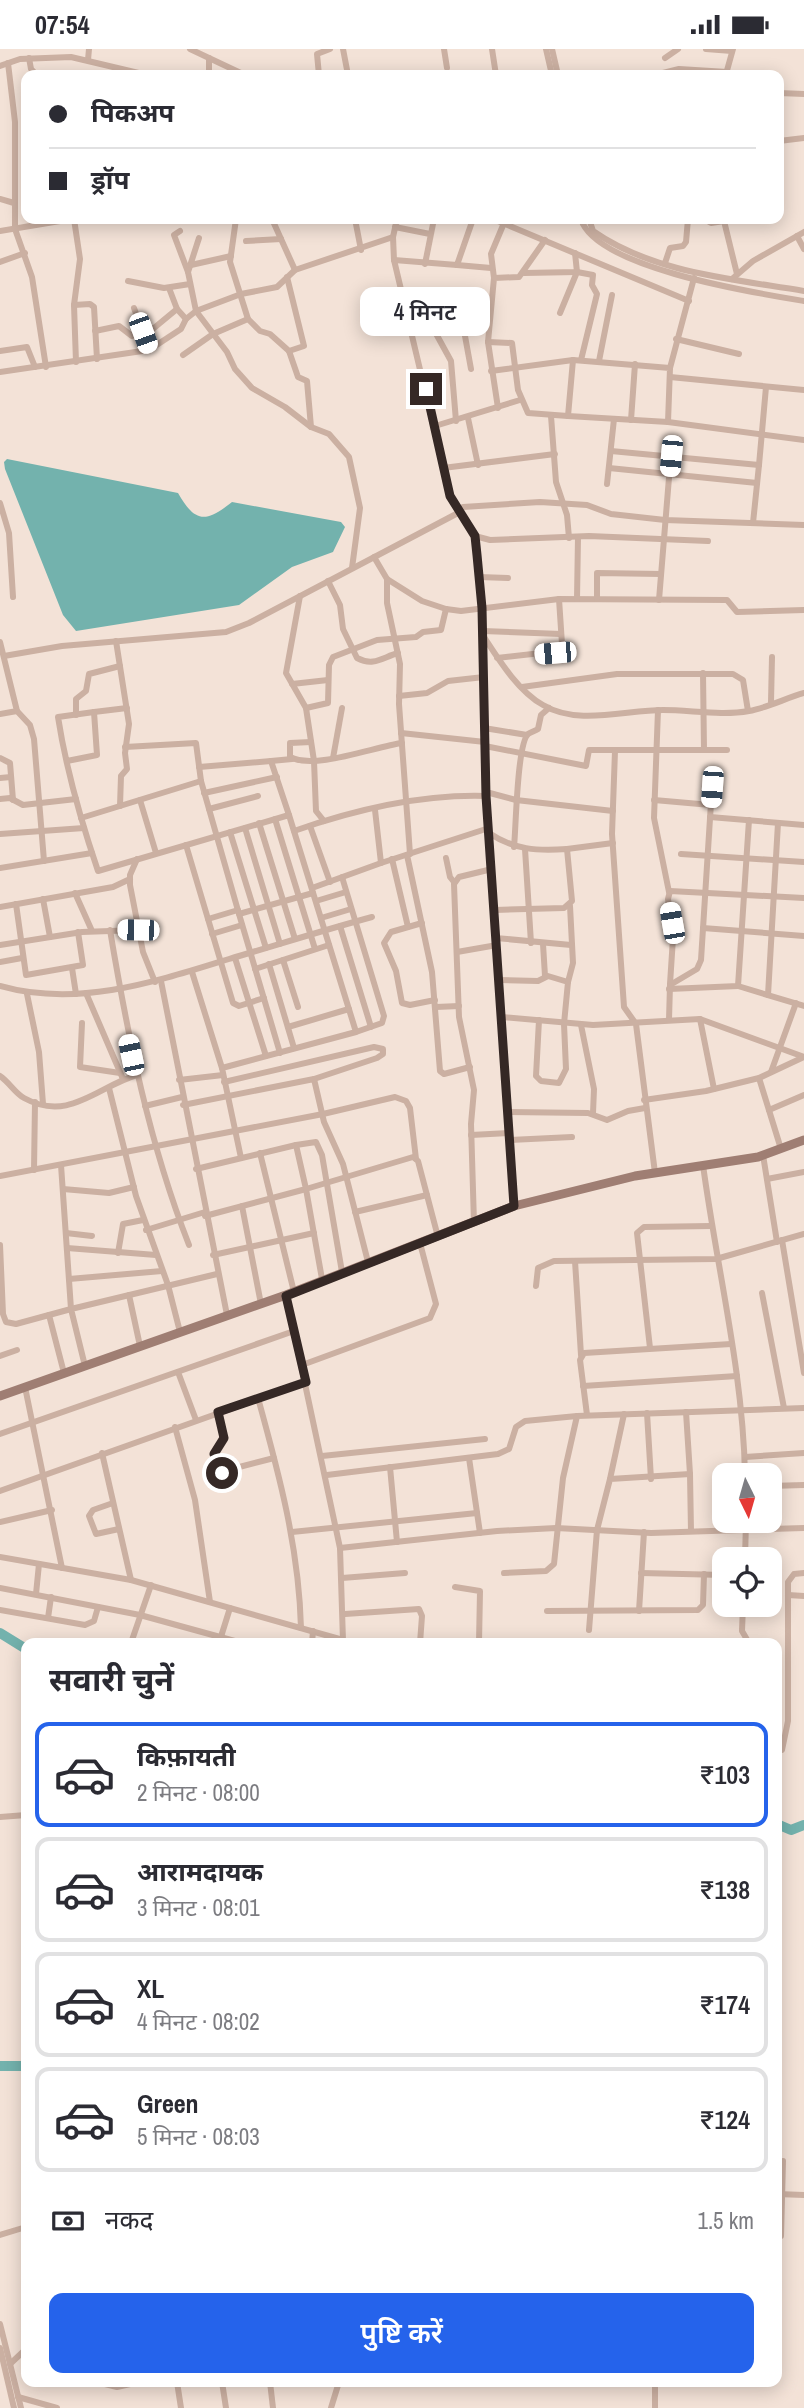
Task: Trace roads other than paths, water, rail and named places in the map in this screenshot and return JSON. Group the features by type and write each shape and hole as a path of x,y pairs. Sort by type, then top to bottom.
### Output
{"main road":[{"path":"0,1396 290,1294 322,1279 471,1225 514,1206 655,1173 763,1155 804,1140"}],"street":[{"path":"24,49 32,70"},
{"path":"88,60 89,49"},
{"path":"190,49 234,70"},
{"path":"319,70 317,54 330,49"},
{"path":"343,49 347,70"},
{"path":"444,49 447,68"},
{"path":"492,49 495,70"},
{"path":"546,49 551,70"},
{"path":"552,49 557,70"},
{"path":"665,58 678,49"},
{"path":"706,49 732,50 728,70"},
{"path":"0,66 27,58 50,56 88,60 119,70"},
{"path":"209,58 209,70"},
{"path":"8,63 15,123 15,229 35,290 46,367"},
{"path":"676,70 694,70"},
{"path":"784,93 804,94"},
{"path":"784,140 804,138"},
{"path":"0,199 14,204"},
{"path":"0,231 44,224"},
{"path":"74,224 80,259 74,305 76,362"},
{"path":"235,224 231,256 248,319 289,351 298,377 307,381 311,427"},
{"path":"274,224 295,270"},
{"path":"356,224 361,250"},
{"path":"396,224 393,237 394,260 450,496 458,513 467,519 475,536 482,608 486,794 514,1206"},
{"path":"425,264 433,224"},
{"path":"457,265 471,224"},
{"path":"498,408 488,342 494,278 491,268 492,254 503,224"},
{"path":"505,224 689,301"},
{"path":"582,224 597,243 640,264 753,293 804,301"},
{"path":"591,224 593,231 606,240 665,263 705,275 734,276 804,291"},
{"path":"665,263 670,248 683,246 686,242 688,224"},
{"path":"725,224 734,276"},
{"path":"395,227 430,234"},
{"path":"180,231 173,238 189,269"},
{"path":"734,276 804,232"},
{"path":"797,236 804,249"},
{"path":"0,372 149,350 181,329 186,319 195,311 241,294 276,288 295,270 361,250 393,237"},
{"path":"199,238 189,269 195,311 228,352 234,369 252,388 285,407 311,427 329,434 349,457 356,478 360,507 352,568"},
{"path":"246,241 281,239"},
{"path":"524,273 545,240"},
{"path":"0,262 25,253"},
{"path":"560,313 578,272 575,253"},
{"path":"189,269 231,256"},
{"path":"394,260 491,268"},
{"path":"494,278 508,279 524,273 578,272 593,275 592,285 597,291 581,360"},
{"path":"287,277 304,346 289,351"},
{"path":"668,422 670,368 694,278"},
{"path":"128,281 169,288 190,284"},
{"path":"169,288 177,309 186,319"},
{"path":"599,361 612,295"},
{"path":"74,305 90,304 94,307 97,359"},
{"path":"134,308 149,350"},
{"path":"129,336 143,333 177,309"},
{"path":"456,421 451,361 433,326 438,317 490,311"},
{"path":"461,314 471,369"},
{"path":"183,355 213,334 248,319"},
{"path":"95,331 119,326 125,328 131,354"},
{"path":"676,339 738,354"},
{"path":"488,342 512,342 520,400 528,413 551,417 668,422 804,440"},
{"path":"0,351 27,347 35,367"},
{"path":"568,417 573,360"},
{"path":"491,370 573,360 670,368"},
{"path":"631,420 635,364"},
{"path":"670,377 804,390"},
{"path":"753,523 766,387"},
{"path":"435,426 520,400"},
{"path":"551,417 556,482 564,505 569,538"},
{"path":"468,418 478,465"},
{"path":"607,484 614,419"},
{"path":"659,600 672,442"},
{"path":"611,450 759,465"},
{"path":"443,468 555,454"},
{"path":"609,468 757,483"},
{"path":"4,656 62,646 226,632 458,513 463,506 540,502 587,505 611,514 665,520 804,525"},
{"path":"0,505 10,540 13,597"},
{"path":"475,536 490,540 578,537 708,541"},
{"path":"577,599 578,537"},
{"path":"0,542 10,540"},
{"path":"374,557 387,579 422,601 446,610 577,599 729,600 737,612 804,610"},
{"path":"597,599 597,573 661,574"},
{"path":"479,577 508,578"},
{"path":"387,579 387,603 398,653 408,855 436,1004 441,1072 470,1067"},
{"path":"328,581 340,605 343,629 357,658 369,662 384,661 398,653"},
{"path":"300,596 287,674 306,708 314,761 316,811 322,821"},
{"path":"497,658 555,653 562,647 559,600"},
{"path":"306,708 328,703 331,660 354,649 395,637 416,637 423,632 441,630 446,610"},
{"path":"483,633 561,634"},
{"path":"483,633 497,658 522,687 549,708 562,714 658,710 748,711 804,693"},
{"path":"116,641 129,723 125,747 127,769 121,776 120,806"},
{"path":"0,642 17,711 30,725 34,739 37,803 44,861"},
{"path":"771,702 772,657"},
{"path":"76,715 76,699 86,691 89,674 120,666"},
{"path":"522,687 617,674 703,673 741,677 748,711"},
{"path":"703,673 704,750"},
{"path":"0,677 9,676"},
{"path":"399,696 427,693 448,681 484,677"},
{"path":"292,684 328,680"},
{"path":"127,708 58,717 76,799 98,871 289,815"},
{"path":"333,758 342,708"},
{"path":"484,728 527,735 537,730 540,717 549,708"},
{"path":"658,710 654,752 655,835 669,893 673,937 670,1020"},
{"path":"0,714 17,711"},
{"path":"67,761 97,755 94,712"},
{"path":"401,733 485,744 523,755 586,766 589,750 727,750"},
{"path":"514,847 516,800 527,735"},
{"path":"311,742 289,744 277,777 356,1032"},
{"path":"125,747 196,743 204,793 280,1053"},
{"path":"199,767 282,760 314,761 402,743"},
{"path":"615,751 613,843 624,1007 634,1022 655,1173"},
{"path":"0,758 10,763 13,800"},
{"path":"0,778 11,777"},
{"path":"204,793 277,777"},
{"path":"81,818 201,781"},
{"path":"670,987 700,965 712,787"},
{"path":"295,831 322,821 449,795 486,794 613,811"},
{"path":"209,809 258,796"},
{"path":"0,799 13,800 23,805 76,799"},
{"path":"140,800 156,853"},
{"path":"654,800 711,805"},
{"path":"375,810 381,863"},
{"path":"710,817 804,825"},
{"path":"275,819 315,949"},
{"path":"738,986 749,820"},
{"path":"259,823 295,939"},
{"path":"768,995 778,823"},
{"path":"310,826 330,882"},
{"path":"0,834 84,828"},
{"path":"244,828 280,944"},
{"path":"489,830 514,847 525,849 567,849 613,843"},
{"path":"208,919 255,910 300,897 342,877 392,859 489,830"},
{"path":"230,832 265,948"},
{"path":"186,845 234,1005 264,998"},
{"path":"525,849 531,943"},
{"path":"539,1020 536,1076 541,1081 554,1084 562,1081 566,1069 564,1024 568,982 573,963 572,901 567,849"},
{"path":"0,869 92,853"},
{"path":"681,855 804,862"},
{"path":"446,858 450,877 454,882 459,1006 474,1090 471,1225"},
{"path":"137,859 130,879 138,930 158,982 227,1315"},
{"path":"392,859 408,927"},
{"path":"454,882 459,877 492,869"},
{"path":"223,1075 266,1056 382,1023 384,1016 342,877"},
{"path":"0,907 113,887 130,879"},
{"path":"669,893 675,889 804,898"},
{"path":"316,901 346,892"},
{"path":"75,893 92,931"},
{"path":"43,899 50,937"},
{"path":"16,904 24,973 29,976 72,968 84,963 78,932"},
{"path":"495,910 531,911 570,906"},
{"path":"321,918 351,909"},
{"path":"0,986 27,993 76,994 158,982 372,917"},
{"path":"422,923 391,932 384,940 396,971 400,1002 406,1005 459,1006"},
{"path":"212,934 242,925"},
{"path":"340,926 371,1027"},
{"path":"703,928 804,936"},
{"path":"110,930 137,1075 155,1146 189,1245"},
{"path":"0,945 78,932 138,930"},
{"path":"457,952 496,941 571,945"},
{"path":"543,944 545,976"},
{"path":"255,969 329,945"},
{"path":"0,962 22,958"},
{"path":"235,958 266,1056"},
{"path":"283,960 298,1007"},
{"path":"269,964 294,1048"},
{"path":"72,968 76,994"},
{"path":"192,972 223,1075 241,1157"},
{"path":"545,976 568,982"},
{"path":"499,980 538,981 545,976"},
{"path":"670,987 738,986 804,1006"},
{"path":"27,993 39,1052 43,1104"},
{"path":"86,993 122,1076"},
{"path":"771,1072 796,1003"},
{"path":"288,1027 349,1009"},
{"path":"502,1017 581,1025 700,1019 804,1057"},
{"path":"700,1019 714,1089"},
{"path":"82,1023 80,1067 122,1076 137,1075"},
{"path":"581,1025 594,1089 591,1113"},
{"path":"179,1080 223,1075 363,1049 383,1048 383,1053 376,1058 314,1079 183,1105"},
{"path":"644,1100 714,1089 759,1078 804,1057"},
{"path":"0,1076 21,1097 43,1104 76,1105 109,1087 122,1076"},
{"path":"759,1078 781,1149"},
{"path":"314,1079 323,1114 346,1176 368,1262"},
{"path":"109,1087 143,1220 168,1285 180,1332"},
{"path":"769,1110 804,1095"},
{"path":"145,1106 182,1097"},
{"path":"0,1176 323,1114 388,1097 401,1098 410,1108 416,1159 438,1237"},
{"path":"34,1170 35,1102"},
{"path":"508,1112 591,1113 607,1120 628,1111 645,1108"},
{"path":"471,1135 572,1137"},
{"path":"196,1170 241,1157 317,1143 328,1182 342,1272"},
{"path":"296,1145 322,1279"},
{"path":"260,1153 281,1241 294,1331 337,1528 345,1614 343,1638"},
{"path":"763,1155 801,1344 804,1373"},
{"path":"146,1230 306,1189 405,1158 416,1159"},
{"path":"61,1165 71,1309 85,1366"},
{"path":"703,1165 716,1259 743,1409 745,1463"},
{"path":"767,1179 804,1173"},
{"path":"63,1189 109,1193 134,1187"},
{"path":"355,1212 427,1195"},
{"path":"242,1206 261,1304"},
{"path":"118,1253 123,1224 143,1220"},
{"path":"650,1348 636,1236 641,1228 711,1226"},
{"path":"66,1233 92,1236"},
{"path":"213,1255 314,1233"},
{"path":"536,1286 537,1270 542,1265 575,1261 716,1259 804,1234"},
{"path":"302,1365 423,1322 433,1314 436,1304 420,1243"},
{"path":"0,1245 3,1314 6,1322 16,1324 217,1273"},
{"path":"67,1248 156,1255"},
{"path":"575,1261 587,1416"},
{"path":"69,1279 162,1271"},
{"path":"762,1293 784,1408"},
{"path":"129,1295 140,1346"},
{"path":"49,1315 64,1373"},
{"path":"0,1434 294,1331"},
{"path":"581,1355 588,1352 731,1344"},
{"path":"0,1356 16,1350"},
{"path":"178,1372 196,1420"},
{"path":"583,1386 737,1376"},
{"path":"0,1491 306,1382"},
{"path":"26,1387 62,1568"},
{"path":"258,1398 292,1532 300,1584 301,1627"},
{"path":"327,1475 494,1454 509,1449 516,1427 525,1421 577,1416 804,1408"},
{"path":"218,1412 224,1438 214,1454 220,1472 274,1458"},
{"path":"686,1412 691,1531"},
{"path":"647,1413 651,1479"},
{"path":"589,1630 597,1530 624,1414"},
{"path":"504,1573 546,1571 553,1567 556,1528 577,1416"},
{"path":"175,1427 195,1500 210,1602"},
{"path":"323,1456 485,1439"},
{"path":"102,1453 131,1580"},
{"path":"745,1457 804,1453"},
{"path":"470,1458 480,1533"},
{"path":"390,1467 397,1542"},
{"path":"610,1479 651,1479 690,1473"},
{"path":"782,1486 804,1485"},
{"path":"113,1503 93,1510 89,1516 96,1534 119,1529"},
{"path":"0,1522 52,1510"},
{"path":"292,1532 477,1513"},
{"path":"340,1548 556,1528 644,1532 712,1530"},
{"path":"782,1528 804,1528"},
{"path":"639,1611 644,1532"},
{"path":"0,1557 131,1580 332,1638"},
{"path":"36,1594 40,1564"},
{"path":"342,1578 405,1573"},
{"path":"641,1573 712,1574"},
{"path":"782,1750 788,1730 789,1578 804,1573"},
{"path":"548,1611 700,1609 703,1605 704,1574"},
{"path":"133,1638 151,1585"},
{"path":"456,1587 480,1591 479,1638"},
{"path":"0,1588 140,1615 214,1638"},
{"path":"788,1595 804,1596"},
{"path":"48,1618 51,1597"},
{"path":"0,1610 88,1624 94,1621 98,1607"},
{"path":"221,1638 230,1608"},
{"path":"345,1614 419,1609 422,1616 420,1638"},
{"path":"742,1617 741,1631 746,1638"},
{"path":"312,1638 313,1631"},
{"path":"782,1651 787,1652"},
{"path":"0,1817 21,1815"},
{"path":"782,2172 783,2161"},
{"path":"782,2194 804,2195"},
{"path":"0,2235 21,2229"},
{"path":"0,2325 4,2367 21,2408"},
{"path":"0,2349 14,2408"},
{"path":"4,2367 21,2355"},
{"path":"178,2387 181,2408"},
{"path":"223,2387 226,2408"},
{"path":"271,2387 273,2408"},
{"path":"331,2408 337,2387"},
{"path":"655,2387 655,2408"},
{"path":"18,2397 57,2408"}],"water":[{"path":"7,459 178,493 190,510 202,517 215,514 232,502 341,522 345,527 333,552 292,567 239,605 76,631 63,615 5,469 4,462"}],"waterway":[{"path":"0,1633 21,1646"},
{"path":"782,1826 791,1830 804,1825"},
{"path":"0,2066 21,2066"}]}
